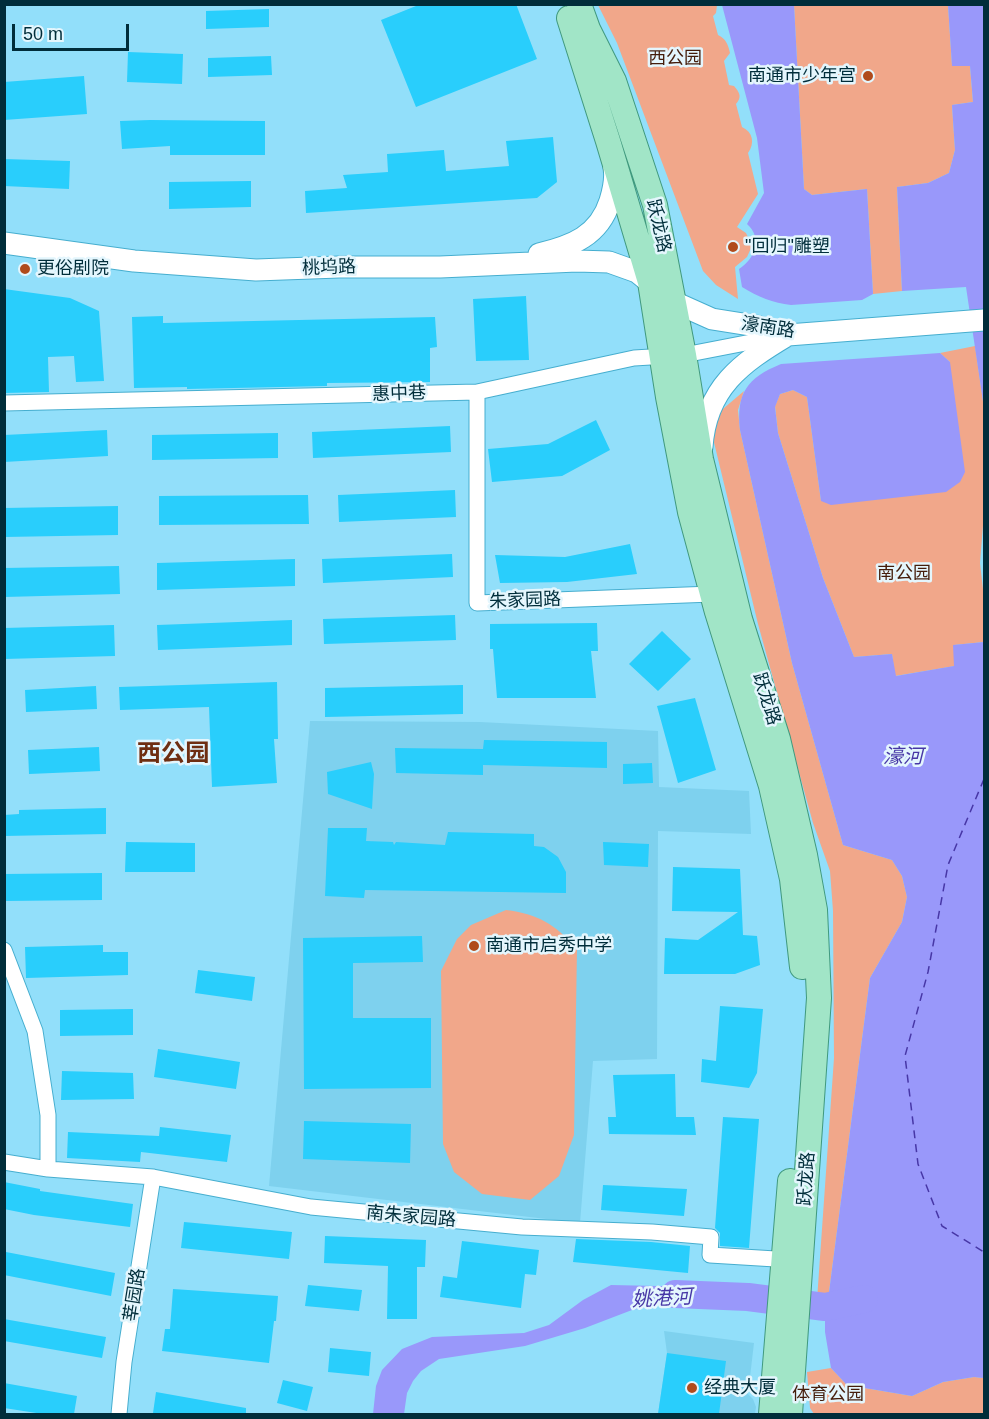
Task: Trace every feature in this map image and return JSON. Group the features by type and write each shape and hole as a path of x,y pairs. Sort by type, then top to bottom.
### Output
{"main road":[{"name":"跃龙路","path":"564,4 650,282 660,355 690,512 712,594 771,786 792,879 802,952 802,1020 792,1270"},
{"name":"跃龙路","path":"579,4 588,29 614,81 655,205 684,355 701,459 740,619 778,739 806,855 815,910 819,998 787,1336 790,1414"},
{"name":"跃龙路","path":"771,1414 787,1336"}],"street":[{"path":"494,264 542,254 575,243 593,230 606,213 612,193 615,173 608,141"},
{"name":"桃坞路","path":"4,243 134,261 255,270 609,262 637,272 650,282"},
{"name":"濠南路","path":"650,282 674,302 712,320 756,326 788,335 984,320"},
{"path":"701,459 704,426 725,382 757,353 788,335"},
{"name":"惠中巷","path":"4,403 477,392 634,358 684,355 745,341 788,335"},
{"name":"朱家园路","path":"477,392 477,603 712,594"},
{"path":"4,950 35,1031 48,1115 48,1169"},
{"name":"南朱家园路","path":"4,1162 48,1169 153,1177 311,1208 522,1227 652,1232 711,1237 710,1255 792,1270"},
{"name":"莘园路","path":"119,1414 124,1362 153,1177"}],"shaded area":[{"name":"南通市启秀中学","path":"310,721 480,722 658,731 659,787 749,791 751,834 658,831 657,1059 593,1061 580,1223 269,1186"},
{"path":"664,1331 754,1343 748,1394 756,1407 755,1414 658,1414 667,1353"}],"green space":[{"name":"西公园","path":"598,5 717,5 713,16 718,35 725,40 730,53 724,61 729,85 734,86 738,91 739,99 736,104 742,127 749,132 752,138 752,145 748,153 758,194 737,227 746,233 752,246 747,257 735,267 738,299 716,285 703,271 617,43"},
{"path":"794,5 948,5 952,65 970,66 973,102 952,105 955,150 949,173 928,183 897,187 902,291 873,294 867,189 812,195 804,189"},
{"name":"南公园","path":"975,346 984,408 984,513 980,563 984,598 984,642 954,645 955,666 895,676 892,654 854,657 823,578 778,433 775,406 780,394 793,390 807,397 821,501 950,362 940,353"},
{"path":"744,391 738,410 740,430 792,663 843,845 892,860 902,876 907,897 902,922 870,978 828,1300 817,1300 834,1058 833,911 830,871 813,823 758,624 711,430 717,414"},
{"path":"506,910 527,914 545,921 577,948 574,1135 559,1176 530,1200 482,1194 454,1172 443,1144 441,971 457,939 471,925"},
{"name":"体育公园","path":"831,1368 847,1385 912,1396 943,1382 974,1377 984,1378 984,1414 814,1414 810,1408 807,1372"}],"water":[{"path":"722,5 794,5 804,189 812,195 867,189 873,294 862,300 791,305 766,299 742,287 739,269 753,254 756,242 747,224 764,193 757,138"},
{"path":"948,5 984,5 984,408 966,287 902,291 897,187 928,183 949,173 955,150 952,105 973,102 970,66 952,66"},
{"name":"濠河","path":"940,353 950,362 965,472 960,482 946,492 831,505 821,501 807,397 793,390 780,394 775,407 778,433 823,578 854,657 892,654 896,676 954,666 953,645 984,642 984,1378 974,1377 943,1382 912,1396 847,1385 831,1368 825,1332 825,1307 828,1300 870,978 902,922 907,897 902,876 892,860 843,845 792,663 739,417 746,388 760,375 781,364"},
{"path":"611,1285 763,1286 632,1310 585,1328 525,1346 439,1359 421,1371 413,1381 407,1393 404,1414 373,1414 376,1386 382,1370 402,1349 432,1337 524,1333 549,1325 583,1300"}],"building":[{"path":"421,4 516,4 537,59 416,107 381,20"},
{"path":"269,9 269,27 206,29 206,11"},
{"path":"128,52 183,54 182,84 127,82"},
{"path":"271,56 272,75 208,77 208,58"},
{"path":"84,76 87,114 4,120 4,82"},
{"path":"120,121 265,121 265,155 170,155 170,146 122,149"},
{"path":"553,137 557,182 537,198 306,213 305,191 347,188 343,175 388,172 387,154 444,150 446,171 509,166 506,141"},
{"path":"4,159 70,161 69,189 4,186"},
{"path":"251,181 251,207 169,209 169,182"},
{"path":"4,289 70,298 99,311 104,381 76,382 74,356 48,357 49,392 4,393"},
{"path":"526,296 529,360 476,361 473,299"},
{"path":"163,316 163,323 435,317 437,347 430,348 430,382 327,383 327,386 187,389 187,387 134,388 132,317"},
{"path":"596,420 610,450 562,476 492,482 488,449 548,444"},
{"path":"450,426 451,452 313,458 312,432"},
{"path":"107,430 108,456 4,462 4,435"},
{"path":"278,433 278,458 152,460 152,435"},
{"path":"455,490 456,517 339,522 338,495"},
{"path":"308,495 309,524 159,525 159,496"},
{"path":"118,506 118,535 4,537 4,508"},
{"path":"630,544 637,574 567,582 500,583 495,555 565,557"},
{"path":"452,554 453,577 323,583 322,559"},
{"path":"295,559 295,586 157,590 157,563"},
{"path":"119,566 120,594 4,597 4,568"},
{"path":"455,615 456,640 324,644 323,619"},
{"path":"292,620 292,645 158,650 157,625"},
{"path":"597,623 598,651 591,651 596,698 497,698 493,649 490,649 490,624"},
{"path":"114,625 115,656 4,659 4,628"},
{"path":"662,631 691,659 658,691 629,664"},
{"path":"277,682 278,739 274,739 277,783 212,787 209,707 120,710 119,687"},
{"path":"463,685 463,714 325,717 325,688"},
{"path":"96,686 97,709 26,712 25,690"},
{"path":"695,698 716,770 678,783 657,706"},
{"path":"484,740 607,742 607,768 483,765 483,775 396,773 395,748 483,749"},
{"path":"99,747 100,771 29,774 28,750"},
{"path":"371,762 374,774 372,809 328,794 327,772"},
{"path":"652,763 653,783 623,784 623,764"},
{"path":"106,808 106,834 4,836 4,815 19,814 19,810"},
{"path":"328,828 367,828 366,841 393,842 394,845 396,842 445,845 448,832 534,834 534,846 544,847 558,857 566,872 566,893 365,890 364,898 325,896"},
{"path":"126,842 195,843 195,872 125,872"},
{"path":"603,842 649,844 648,867 604,865"},
{"path":"673,867 740,869 743,935 757,936 760,965 735,974 664,974 665,938 698,940 738,912 672,911"},
{"path":"102,873 102,900 4,901 4,874"},
{"path":"422,936 423,962 353,963 353,1018 431,1018 431,1088 304,1089 303,938"},
{"path":"103,945 103,952 128,952 128,975 26,978 25,947"},
{"path":"198,970 255,977 252,1001 195,993"},
{"path":"720,1006 763,1009 757,1073 749,1088 701,1082 702,1059 716,1061"},
{"path":"133,1009 133,1035 60,1036 60,1010"},
{"path":"158,1049 240,1062 236,1089 154,1077"},
{"path":"62,1071 133,1073 134,1099 61,1100"},
{"path":"675,1074 676,1117 694,1117 696,1135 609,1134 608,1117 616,1117 613,1075"},
{"path":"723,1117 759,1119 749,1248 720,1246 720,1233 715,1228"},
{"path":"304,1121 411,1124 410,1163 303,1159"},
{"path":"160,1127 231,1135 227,1162 141,1152 140,1162 67,1158 68,1132 159,1136"},
{"path":"4,1182 40,1189 40,1191 133,1204 130,1227 4,1209"},
{"path":"603,1185 687,1189 684,1216 601,1210"},
{"path":"184,1222 292,1232 289,1259 181,1248"},
{"path":"325,1236 426,1240 425,1267 417,1267 417,1319 387,1319 388,1266 324,1263"},
{"path":"576,1239 690,1246 688,1273 573,1262"},
{"path":"462,1241 539,1250 536,1275 525,1274 521,1308 440,1297 443,1276 457,1278"},
{"path":"6,1252 115,1273 111,1296 4,1275"},
{"path":"308,1285 362,1290 359,1311 305,1306"},
{"path":"173,1289 278,1296 269,1363 162,1351 165,1329 170,1329"},
{"path":"4,1319 106,1337 102,1358 4,1341"},
{"path":"330,1348 371,1352 369,1376 328,1372"},
{"name":"经典大厦","path":"667,1353 726,1361 719,1414 658,1414"},
{"path":"283,1380 313,1387 307,1411 277,1403"},
{"path":"4,1383 77,1396 74,1414 43,1414 4,1408"},
{"path":"156,1392 246,1408 246,1414 153,1413"}],"waterway":[{"name":"姚港河","path":"675,1294 748,1297 825,1307 864,1299"}],"ferry route":[{"path":"984,779 948,865 928,972 905,1056 918,1164 942,1226 984,1252"}],"place":[{"name":"南通市少年宫","path":"868,76"},
{"name":"\"回归\"雕塑","path":"733,247"},
{"name":"更俗剧院","path":"25,269"},
{"name":"南通市启秀中学","path":"474,946"},
{"name":"经典大厦","path":"692,1388"}],"district":[{"name":"西公园","path":"173,754"}]}
